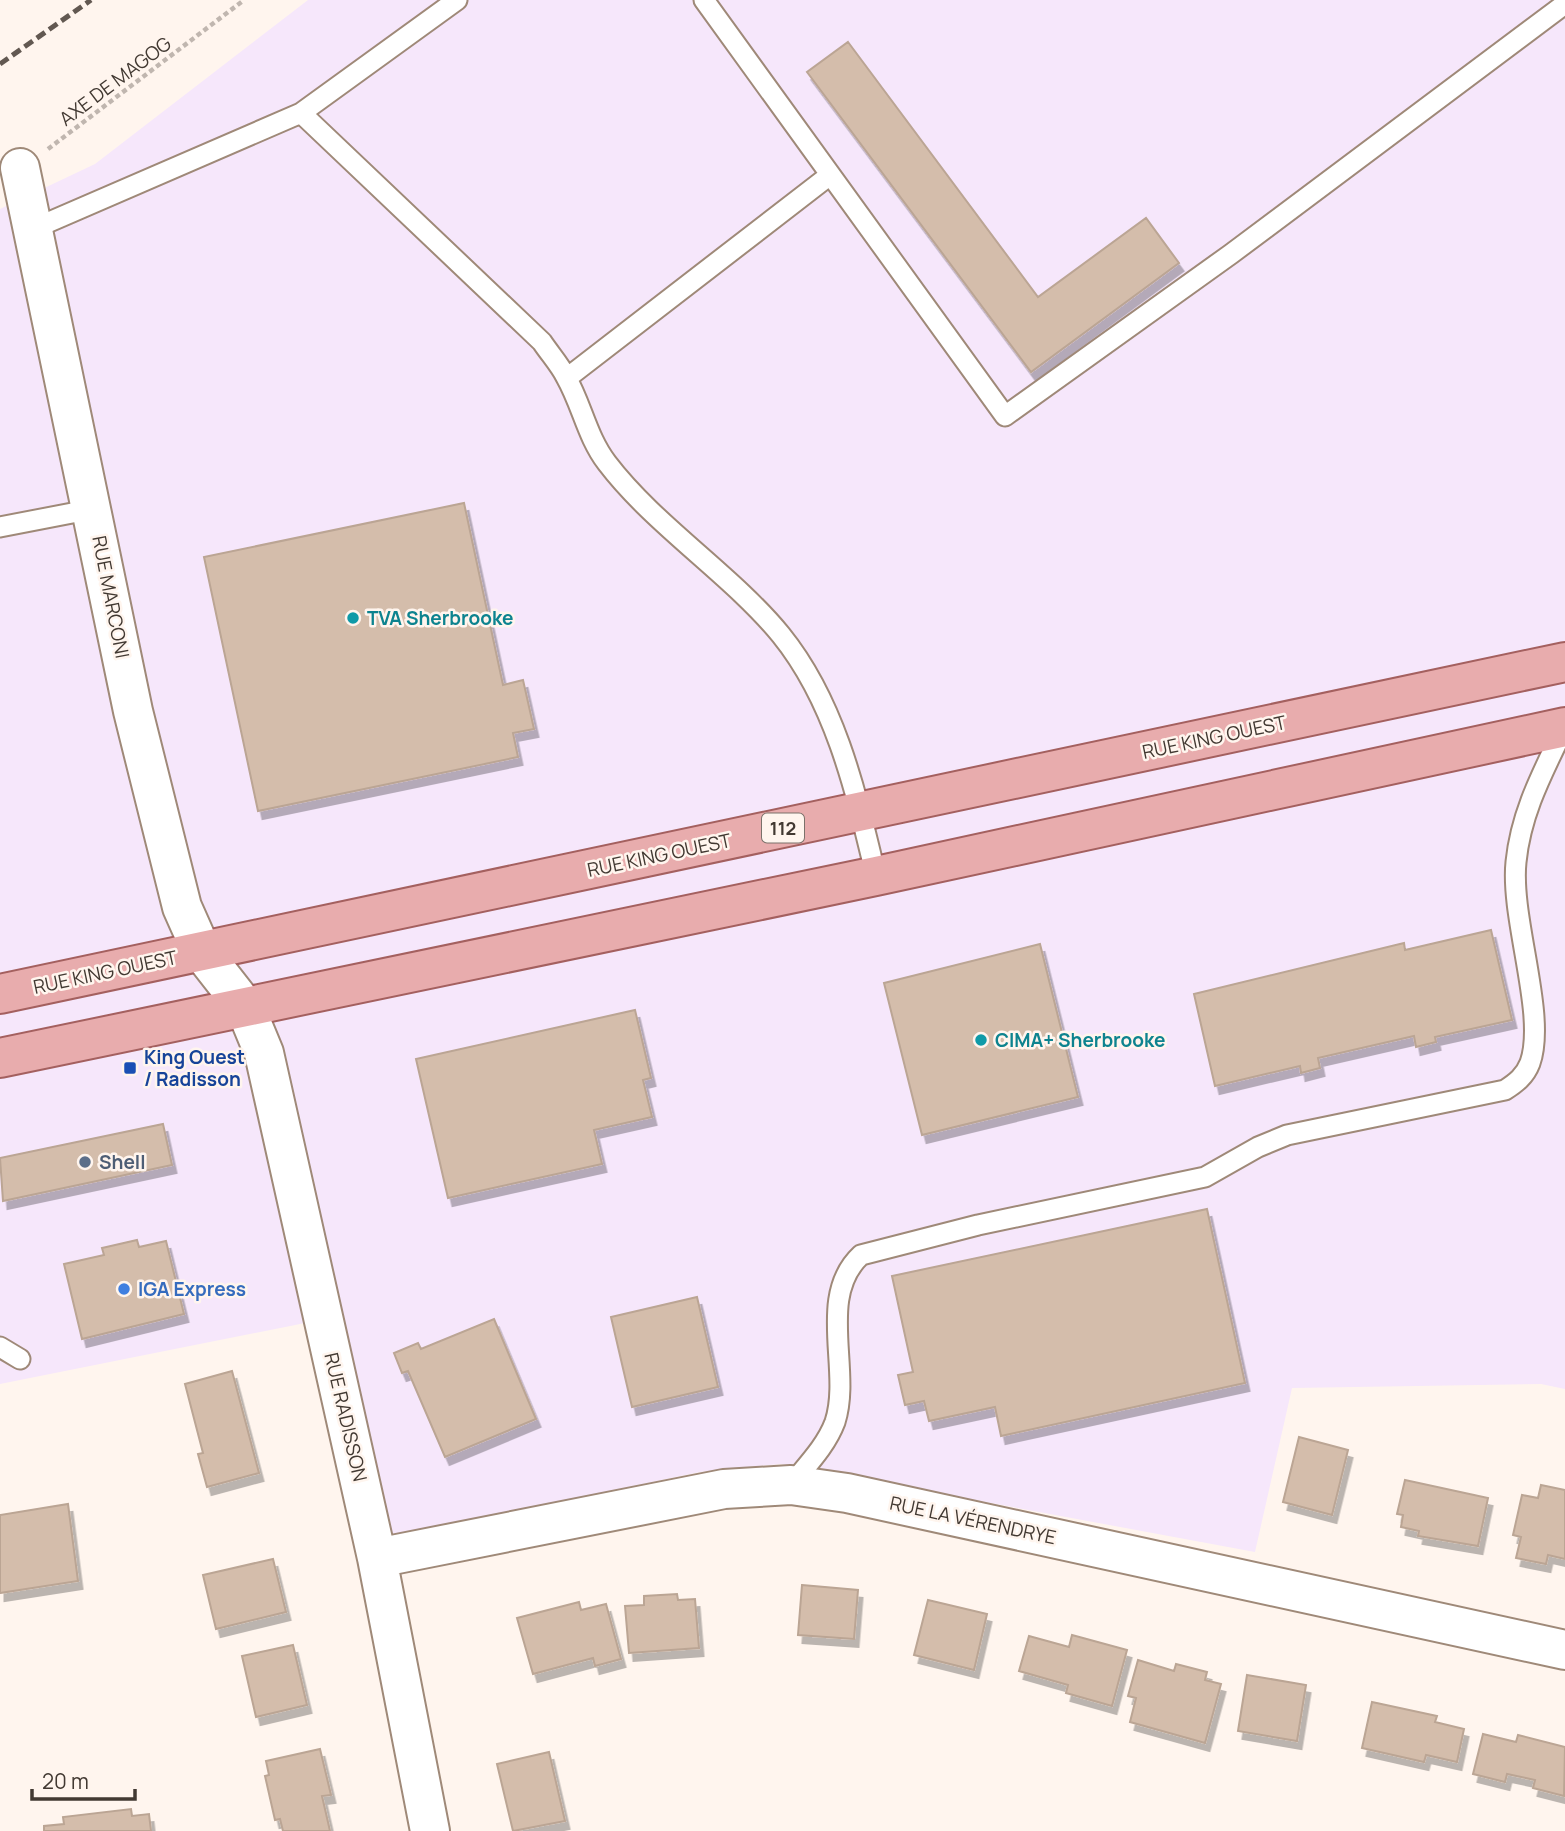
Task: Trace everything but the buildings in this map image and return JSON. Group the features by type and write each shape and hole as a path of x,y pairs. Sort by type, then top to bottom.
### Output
{"main road":[{"name":"RUE KING OUEST","path":"0,994 1565,662"},
{"path":"0,1058 876,876 1565,727"}],"street":[{"name":"RUE MARCONI","path":"20,169 93,509 133,712 182,907 202,952 245,1007"},
{"name":"RUE RADISSON","path":"245,1007 264,1053 377,1558 430,1831"},
{"name":"RUE LA VÉRENDRYE","path":"377,1558 724,1489 791,1485 847,1493 1565,1650"}],"lane":[{"path":"33,229 301,113 457,0"},
{"path":"704,0 1005,416 1231,254 1565,4"},
{"path":"301,113 542,342 567,378 584,425 606,462 780,634 814,680 860,812 876,876"},
{"path":"567,378 830,175"},
{"path":"0,527 93,509"},
{"path":"791,1485 827,1440 835,1421 839,1399 839,1301 850,1265 861,1255 953,1231 1205,1177 1258,1147 1299,1131 1505,1090 1519,1081 1530,1064 1534,1031 1516,898 1515,864 1526,809 1565,727"},
{"path":"0,1347 20,1359"}],"path":[{"name":"AXE DE MAGOG","path":"20,169 244,0"}],"shaded area":[{"path":"308,0 1565,0 1565,1389 1541,1384 1292,1388 1255,1552 780,1464 700,1472 365,1542 320,1320 0,1384 0,209 95,164"}],"railway":[{"path":"0,64 91,0"}],"place":[{"name":"TVA Sherbrooke","path":"353,618"},
{"name":"CIMA+ Sherbrooke","path":"981,1040"},
{"name":"King Ouest / Radisson","path":"130,1068"},
{"name":"Shell","path":"85,1162"},
{"name":"IGA Express","path":"124,1289"}]}
